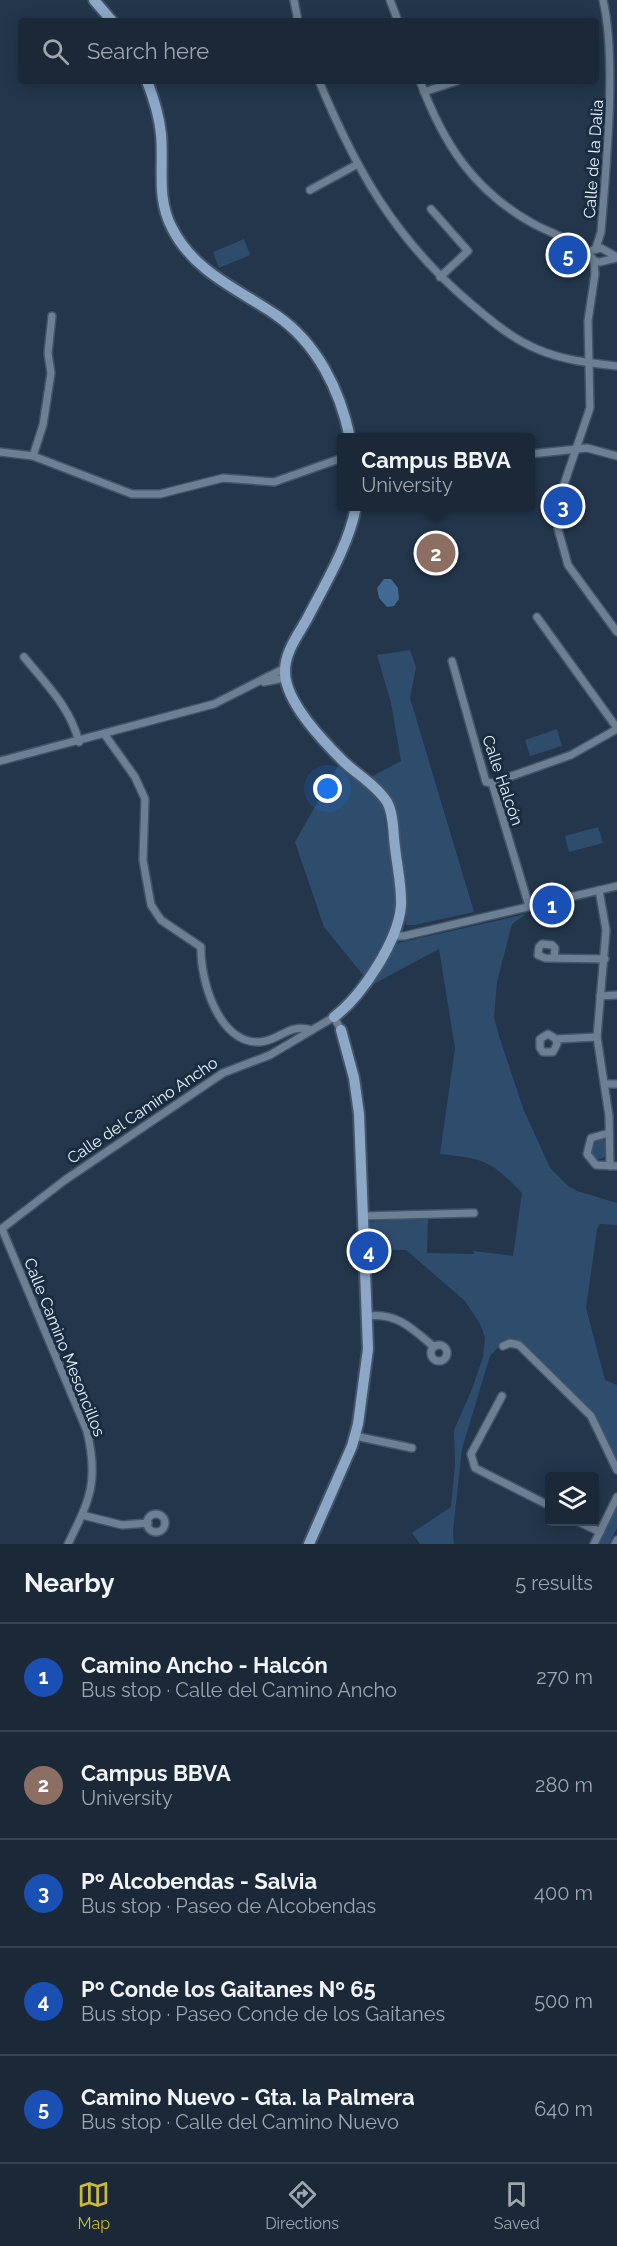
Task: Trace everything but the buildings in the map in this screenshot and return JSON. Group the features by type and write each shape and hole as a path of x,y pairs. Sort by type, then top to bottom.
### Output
{"street":[{"path":"94,0 109,18"},
{"path":"294,0 297,18"},
{"path":"390,0 397,18"},
{"name":"Calle de la Dalia","path":"603,0 611,29 612,89 602,232 588,321 590,408 578,449 560,496 558,529 568,565 617,632"},
{"path":"148,84 157,106 161,135 160,189 172,229 188,254 209,273 276,315 308,344 339,394 349,433"},
{"path":"320,84 356,165 402,234 440,277 496,325 521,341 556,356 617,366"},
{"path":"421,84 441,130 475,181 528,221 597,256 617,258"},
{"path":"424,93 449,84"},
{"path":"310,190 356,165"},
{"path":"431,209 468,250 440,277"},
{"path":"597,256 606,251 617,258"},
{"path":"33,456 43,425 51,373 48,353 52,316"},
{"path":"535,454 594,449 617,456"},
{"path":"0,452 33,456 132,494 148,495 222,478 274,482 337,460"},
{"path":"309,1544 355,1436 368,1349 359,1114 354,1078 337,1015 360,991 394,932 401,894 388,804 380,792 344,762 314,730 292,697 285,673 288,654 318,599 350,530 355,511"},
{"path":"492,783 571,755 617,729 537,617"},
{"path":"24,657 67,709 74,722 79,742"},
{"name":"Calle Halcón","path":"452,661 486,782 492,783 529,906"},
{"path":"0,761 79,742 214,704 285,673"},
{"path":"105,735 135,777 145,798 143,860 151,904 161,920 201,947 206,988 215,1010 228,1027 252,1041 262,1042 300,1026 312,1030"},
{"path":"394,932 412,933 617,886"},
{"path":"599,890 606,930 597,1037 614,1166 596,1165 587,1154 591,1137 609,1133"},
{"path":"554,958 605,959"},
{"path":"600,996 617,995"},
{"name":"Calle del Camino Ancho","path":"1,1229 65,1180 223,1073 270,1055 337,1015"},
{"path":"556,1039 597,1037"},
{"path":"605,1084 617,1084"},
{"path":"362,1216 474,1213"},
{"name":"Calle Camino Mesoncillos","path":"1,1229 87,1431 94,1460 94,1480 82,1515 68,1544"},
{"path":"368,1316 389,1316 402,1322 434,1347"},
{"path":"503,1346 510,1343 519,1345 591,1416 617,1470"},
{"path":"502,1396 471,1454 471,1459 476,1468 545,1504"},
{"path":"355,1436 412,1448"},
{"path":"594,1544 617,1497"},
{"path":"82,1515 122,1525 148,1523"},
{"path":"589,1526 600,1532"}],"shaded area":[{"path":"244,239 250,255 219,268 213,252"},
{"path":"384,579 391,579 398,588 399,599 394,606 387,607 379,598 377,588"},
{"path":"410,650 416,667 410,698 474,912 415,925 406,925 407,902 398,834 371,777 401,761 391,703 377,655"},
{"path":"557,729 562,746 530,756 525,740"},
{"path":"339,764 377,795 383,808 396,902 388,933 364,976 324,927 295,842"},
{"path":"598,827 603,843 569,852 565,836"},
{"path":"526,914 512,924 497,982 494,1017 523,1108 550,1168 568,1186 577,1191 617,1203 617,1225 600,1224 597,1229 586,1308 605,1380 617,1385 617,1460 593,1414 518,1340 504,1341 490,1356 462,1449 453,1531 454,1544 420,1544 412,1533 451,1507 455,1464 454,1430 483,1357 485,1337 480,1324 465,1301 406,1250 368,1249 369,1222 428,1218 427,1253 474,1254 474,1251 513,1256 522,1193 494,1167 486,1163 440,1154 455,1048 439,949 370,986 386,958 398,943"},
{"path":"599,1139 606,1142 609,1149 606,1156 599,1159 592,1156 589,1149 592,1142"},
{"path":"617,1505 617,1528 609,1544 599,1544"}],"place":[{"name":"Camino Nuevo - Gta. la Palmera","path":"568,255"},
{"name":"Pº Alcobendas - Salvia","path":"563,506"},
{"name":"Campus BBVA","path":"436,553"},
{"name":"Camino Ancho - Halcón","path":"552,905"},
{"name":"Pº Conde los Gaitanes Nº 65","path":"369,1251"}]}
